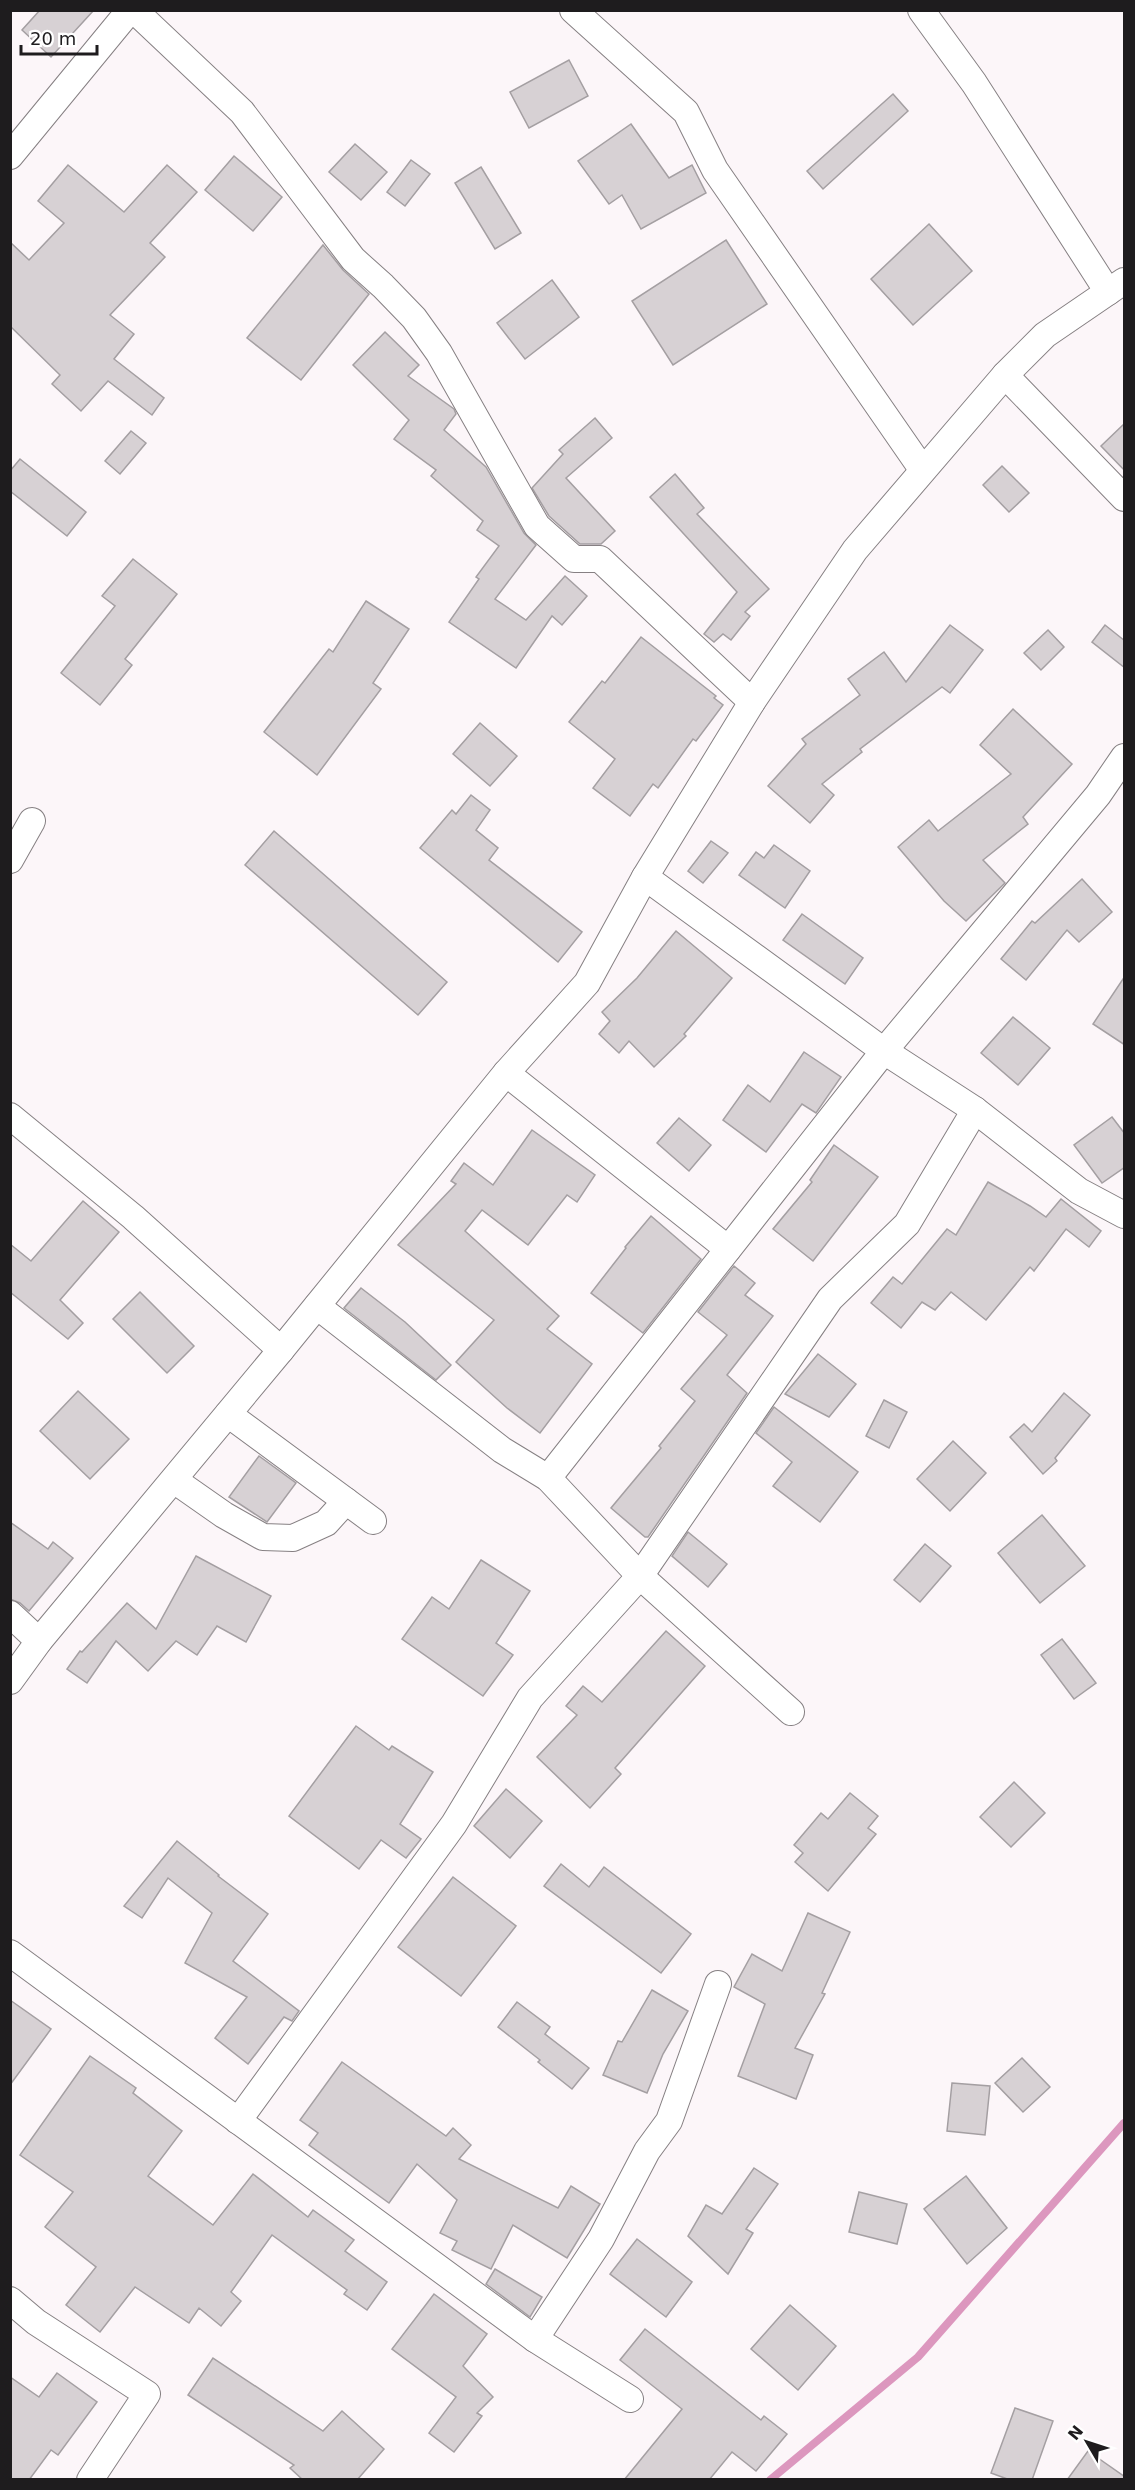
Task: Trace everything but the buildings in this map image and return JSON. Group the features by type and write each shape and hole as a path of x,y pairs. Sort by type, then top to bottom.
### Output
{"street":[{"path":"10,156 132,10 242,112 353,259 414,318 439,353 537,526 574,559 600,559 752,702"},
{"path":"573,10 686,112 715,170 922,469"},
{"path":"10,1681 39,1641 281,1350 506,1073 587,983 645,877 752,702 855,550 922,469 1005,375 1045,335 1116,286 921,10"},
{"path":"1005,375 1125,498"},
{"path":"548,1478 884,1051 1091,804 1125,757"},
{"path":"10,860 32,821"},
{"path":"645,877 884,1051 975,1110 1079,1191 1125,1215"},
{"path":"506,1073 728,1249"},
{"path":"237,2121 454,1824 530,1698 640,1576 830,1299 908,1224 975,1110"},
{"path":"10,1116 133,1217 281,1350"},
{"path":"317,1306 502,1450 548,1478 640,1576 791,1712"},
{"path":"228,1414 373,1521"},
{"path":"174,1480 224,1515 263,1537 293,1538 326,1523 346,1501"},
{"path":"10,1614 39,1641"},
{"path":"11,1954 535,2339 630,2399"},
{"path":"535,2339 601,2239 647,2151 669,2121 718,1984"},
{"path":"10,2300 36,2322 147,2394 90,2480"}],"waterway":[{"path":"770,2480 918,2357 1124,2123"}]}
